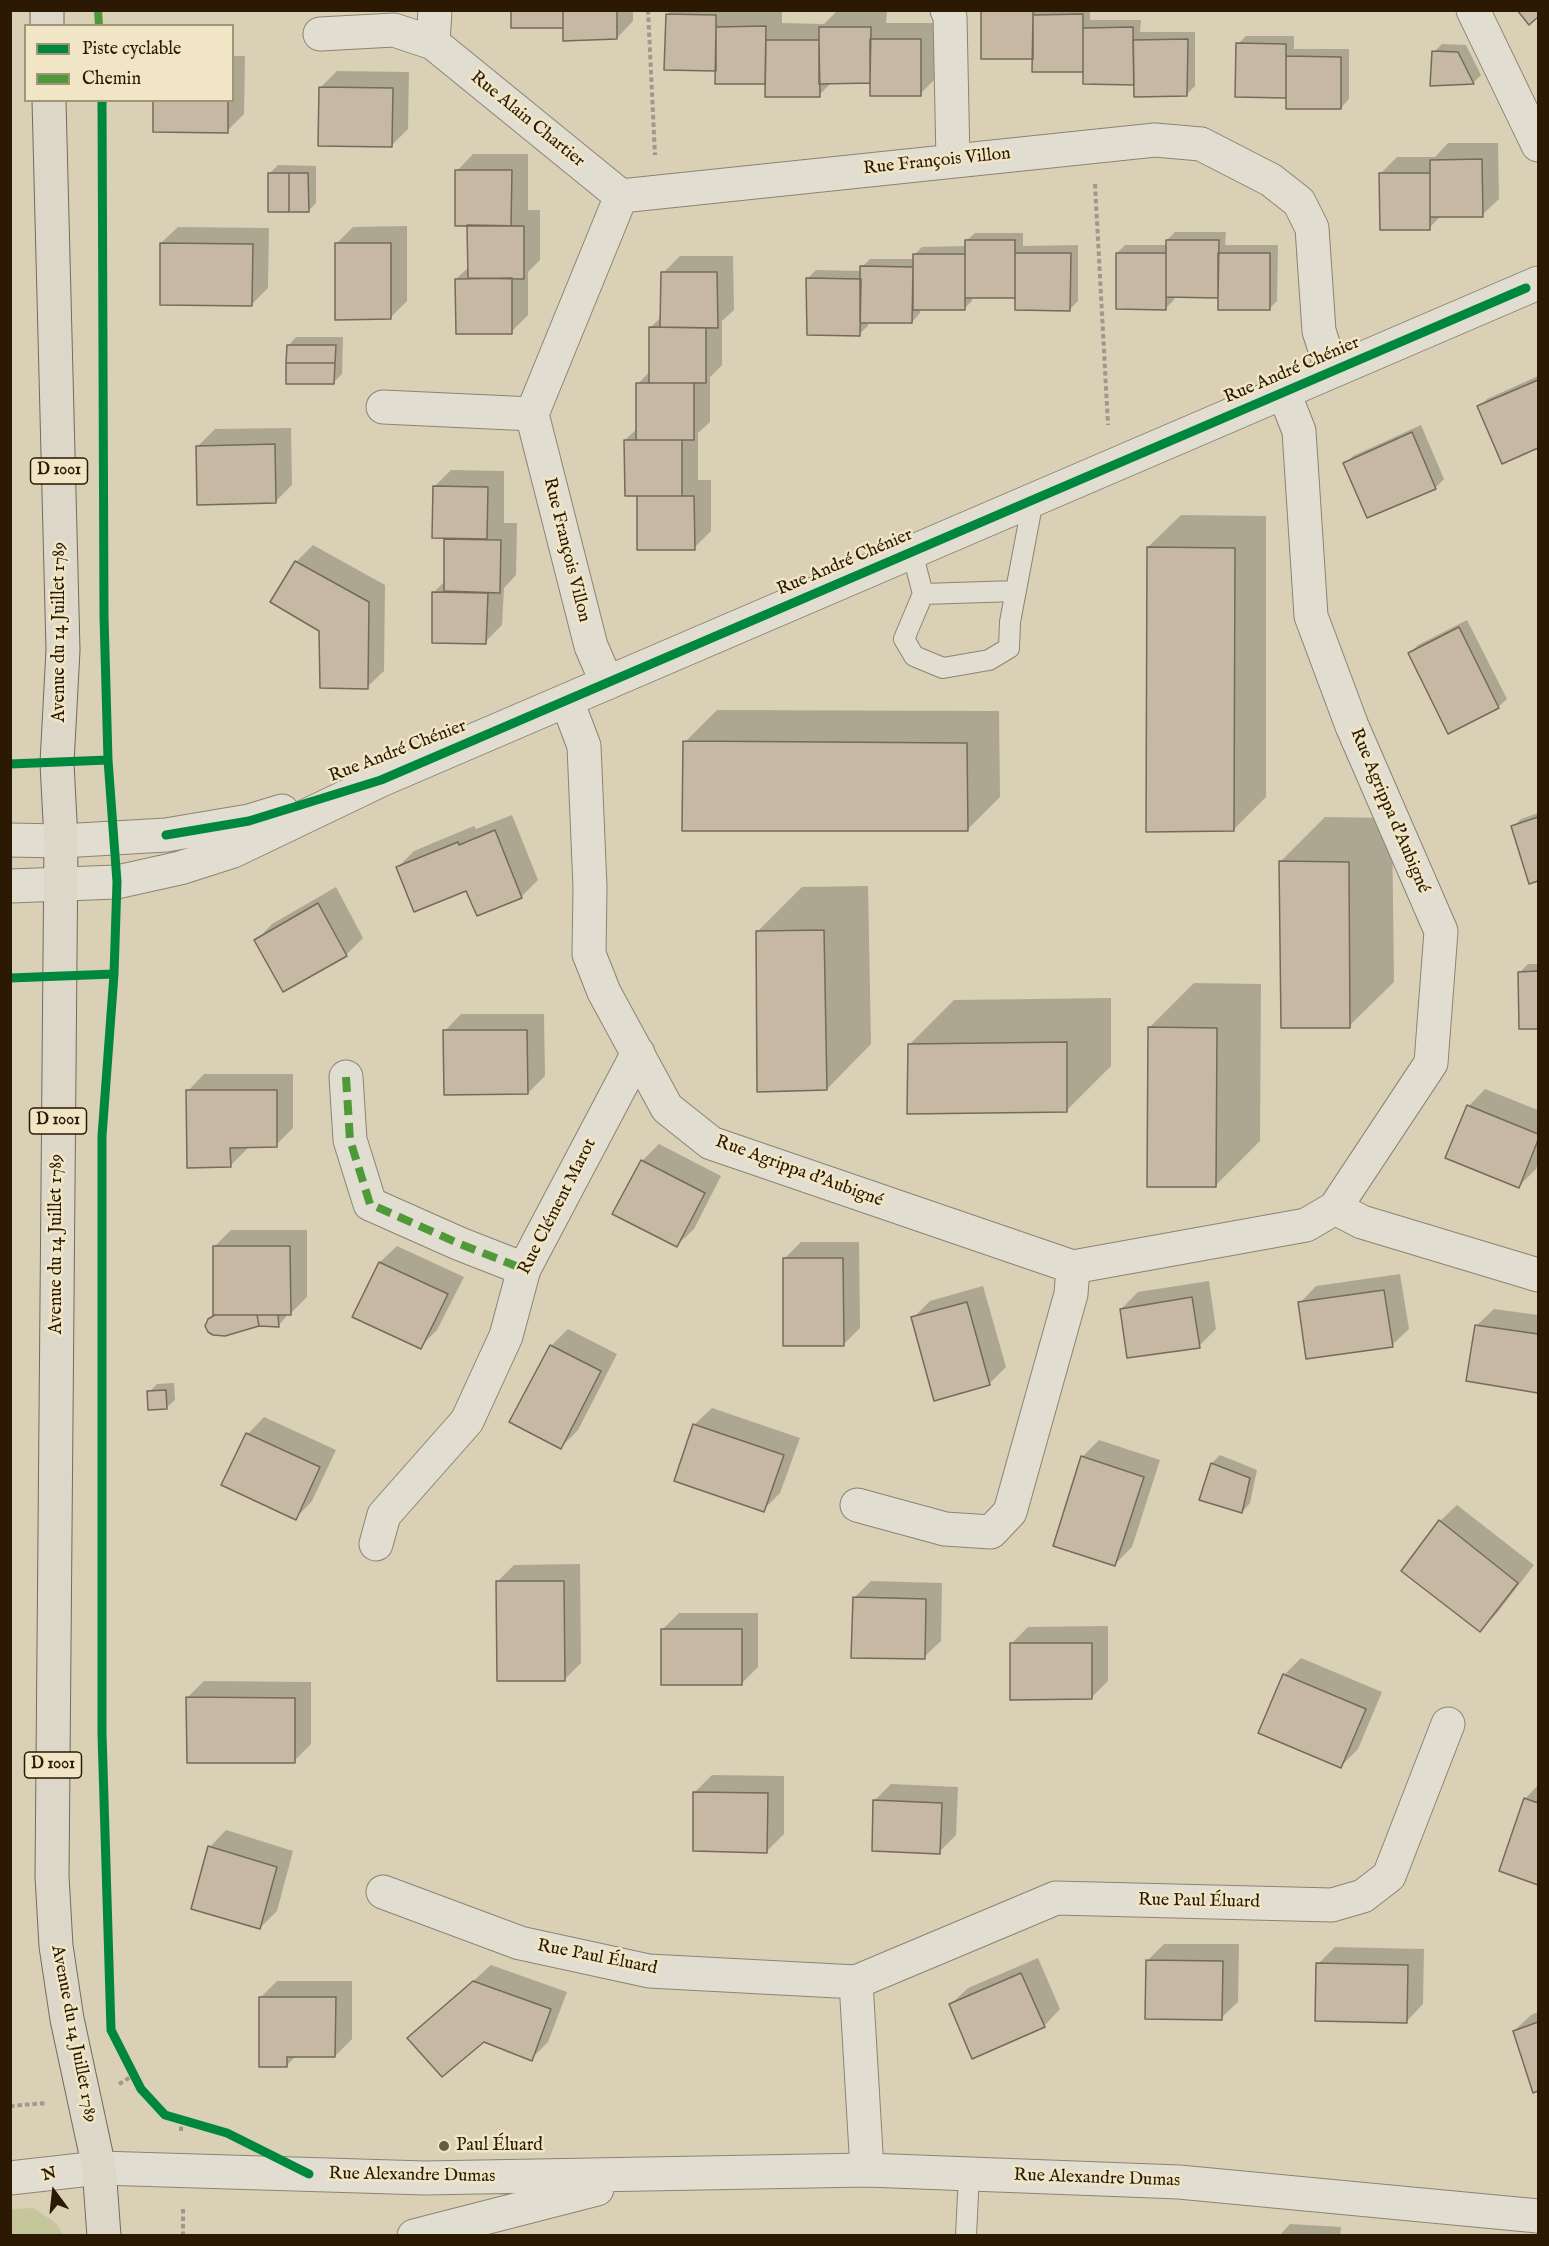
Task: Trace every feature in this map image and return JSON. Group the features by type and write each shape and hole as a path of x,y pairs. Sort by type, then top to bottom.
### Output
{"main road":[{"name":"Avenue du 14 Juillet 1789","path":"49,102 63,650 57,763 61,841 52,1876 56,1946 67,2019 99,2168"},
{"name":"D 1001","path":"99,2168 104,2235"}],"street":[{"path":"433,43 435,10"},
{"path":"947,10 950,16 953,160"},
{"path":"1473,10 1539,145"},
{"name":"Rue Alain Chartier","path":"320,34 393,30 433,43 621,196"},
{"name":"Rue François Villon","path":"621,196 1155,140 1202,144 1271,180 1299,202 1312,228 1319,331 1332,372"},
{"path":"383,407 532,414 621,196"},
{"name":"Rue André Chénier","path":"10,886 117,882 180,868 233,851 381,780 1539,283"},
{"name":"Rue Agrippa d'Aubigné","path":"567,700 584,746 590,887 589,954 604,992 667,1108 711,1143 1073,1267 1306,1225 1335,1208 1431,1063 1441,931 1352,726 1311,616 1299,431 1284,393"},
{"name":"Rue François Villon","path":"532,414 591,646 607,683"},
{"name":"Rue André Chénier","path":"10,840 61,841 166,835 249,821 381,780"},
{"name":"Rue Clément Marot","path":"376,1544 384,1515 467,1421 506,1336 524,1269 638,1053"},
{"path":"346,1077 350,1140 370,1203 524,1269"},
{"path":"1335,1208 1362,1222 1539,1275"},
{"path":"856,1505 945,1529 992,1532 1010,1512 1071,1294 1073,1267"},
{"name":"Rue Paul Éluard","path":"383,1892 520,1943 649,1971 856,1982 1056,1898 1332,1905 1363,1896 1389,1876 1448,1724"},
{"path":"856,1982 867,2170"},
{"name":"Rue Alexandre Dumas","path":"10,2178 99,2168 425,2178 867,2170 1179,2182 1539,2216"},
{"name":"Rue Alexandre Dumas","path":"414,2235 654,2175"}],"lane":[{"path":"912,552 923,594 904,639 914,656 944,668 988,660 1009,648 1010,622 1034,500"},
{"path":"923,594 1016,591"},
{"path":"966,2235 969,2174"}],"path":[{"path":"648,10 656,192"},
{"path":"1093,147 1111,467"}],"green space":[{"path":"34,2208 57,2224 63,2235 11,2235 11,2209"}],"building":[{"path":"511,10 563,10 563,28 511,28"},
{"path":"563,10 617,10 617,39 563,41"},
{"path":"981,10 1033,10 1033,59 981,59"},
{"path":"1517,10 1538,10 1538,17 1529,25"},
{"path":"666,14 716,15 716,71 664,70"},
{"path":"1083,14 1083,72 1032,72 1033,15"},
{"path":"766,26 765,84 715,84 716,27"},
{"path":"819,27 871,27 870,83 819,84"},
{"path":"1133,27 1134,85 1083,84 1083,28"},
{"path":"870,39 921,39 921,96 870,96"},
{"path":"1188,39 1187,96 1134,97 1133,40"},
{"path":"766,40 819,40 820,97 765,97"},
{"path":"1236,43 1286,44 1286,98 1235,97"},
{"path":"1432,51 1458,52 1474,84 1430,86"},
{"path":"1286,56 1341,57 1341,109 1286,109"},
{"path":"319,87 393,88 392,147 318,146"},
{"path":"153,102 228,102 228,133 153,132"},
{"path":"1482,159 1483,217 1430,217 1430,160"},
{"path":"455,170 512,170 511,226 455,226"},
{"path":"268,173 289,173 289,212 268,212"},
{"path":"289,173 308,173 309,212 289,212"},
{"path":"1379,173 1430,173 1430,230 1380,230"},
{"path":"467,225 524,226 524,279 468,278"},
{"path":"965,240 1015,240 1015,298 965,298"},
{"path":"1166,240 1219,240 1218,298 1166,297"},
{"path":"160,243 253,244 252,306 160,305"},
{"path":"335,243 391,243 391,319 335,320"},
{"path":"1015,253 1071,253 1070,311 1015,310"},
{"path":"1116,253 1166,253 1166,310 1116,309"},
{"path":"1218,253 1270,253 1270,310 1218,310"},
{"path":"913,254 965,254 965,310 913,310"},
{"path":"860,266 913,267 912,323 860,323"},
{"path":"661,272 717,272 718,328 660,327"},
{"path":"512,278 512,334 456,334 455,279"},
{"path":"806,278 861,279 860,336 807,335"},
{"path":"649,327 706,328 706,383 649,383"},
{"path":"287,345 336,345 335,363 286,363"},
{"path":"286,363 335,363 334,384 286,384"},
{"path":"1538,380 1538,448 1502,464 1477,406"},
{"path":"636,383 694,383 694,440 636,440"},
{"path":"1412,432 1436,489 1367,518 1343,463"},
{"path":"624,440 682,440 682,496 625,496"},
{"path":"275,444 276,503 197,505 196,446"},
{"path":"433,486 488,487 487,539 432,538"},
{"path":"637,496 694,496 695,550 637,550"},
{"path":"444,539 501,540 500,593 444,591"},
{"path":"1147,547 1235,548 1234,831 1146,832"},
{"path":"295,561 369,602 368,689 320,688 319,631 270,602"},
{"path":"432,592 488,593 486,644 432,643"},
{"path":"1459,627 1499,708 1448,734 1408,653"},
{"path":"683,741 967,743 968,831 682,831"},
{"path":"1538,817 1538,881 1529,884 1511,826"},
{"path":"495,830 522,898 477,916 466,891 414,912 396,867"},
{"path":"1279,861 1349,862 1350,1028 1281,1028"},
{"path":"318,903 347,956 283,992 254,940"},
{"path":"824,930 827,1090 757,1092 756,931"},
{"path":"1538,971 1538,1029 1519,1029 1518,972"},
{"path":"1148,1027 1217,1028 1216,1187 1147,1187"},
{"path":"443,1030 527,1030 528,1094 444,1095"},
{"path":"1067,1042 1067,1112 907,1114 908,1044"},
{"path":"186,1090 277,1090 277,1147 230,1148 231,1167 187,1168"},
{"path":"1467,1105 1538,1134 1538,1140 1519,1188 1445,1158"},
{"path":"641,1160 705,1193 677,1247 612,1214"},
{"path":"213,1246 290,1246 291,1315 213,1315"},
{"path":"783,1258 843,1258 844,1346 783,1346"},
{"path":"379,1262 448,1294 421,1349 352,1317"},
{"path":"1384,1290 1393,1347 1306,1359 1298,1302"},
{"path":"1192,1297 1200,1348 1127,1358 1120,1309"},
{"path":"967,1302 990,1385 934,1401 911,1317"},
{"path":"215,1315 257,1315 259,1326 225,1336 213,1335 205,1326 208,1319"},
{"path":"257,1315 278,1315 279,1327 259,1326"},
{"path":"1475,1325 1538,1334 1538,1393 1466,1381"},
{"path":"550,1345 601,1371 561,1449 509,1422"},
{"path":"166,1390 167,1409 148,1410 147,1391"},
{"path":"693,1424 784,1455 764,1512 674,1481"},
{"path":"246,1433 320,1467 296,1520 221,1485"},
{"path":"1081,1456 1144,1477 1115,1566 1053,1546"},
{"path":"1211,1463 1250,1478 1242,1513 1199,1500"},
{"path":"1439,1520 1518,1583 1480,1632 1401,1571"},
{"path":"496,1581 564,1581 565,1681 497,1681"},
{"path":"853,1597 926,1599 925,1659 851,1658"},
{"path":"661,1629 742,1629 742,1685 661,1685"},
{"path":"1010,1643 1092,1643 1092,1699 1010,1700"},
{"path":"1283,1674 1366,1709 1341,1768 1258,1733"},
{"path":"186,1697 295,1698 295,1763 187,1763"},
{"path":"693,1792 768,1793 767,1853 693,1851"},
{"path":"1524,1798 1538,1803 1538,1885 1499,1871"},
{"path":"873,1800 942,1803 940,1854 872,1851"},
{"path":"208,1846 277,1867 260,1929 191,1909"},
{"path":"1146,1960 1223,1961 1222,2020 1145,2019"},
{"path":"1316,1963 1408,1965 1407,2023 1315,2021"},
{"path":"1021,1973 1045,2027 972,2059 949,2004"},
{"path":"473,1981 551,2009 532,2061 484,2042 442,2077 407,2038"},
{"path":"259,1997 336,1997 335,2057 287,2057 287,2067 259,2067"},
{"path":"1538,2022 1538,2091 1533,2093 1513,2031"}],"marked path":[{"path":"98,10 99,24"},
{"path":"346,1077 350,1140 370,1204 460,1244 524,1269"}],"cycle path":[{"path":"102,102 104,616 108,760 117,882 114,974 102,1136 102,1734 111,2030 141,2089 165,2115 227,2133 309,2174"},
{"path":"166,835 249,821 381,780 1526,288"},
{"path":"10,764 108,760"},
{"path":"10,978 114,974"}],"place":[{"name":"Paul Éluard","path":"444,2146"}]}
